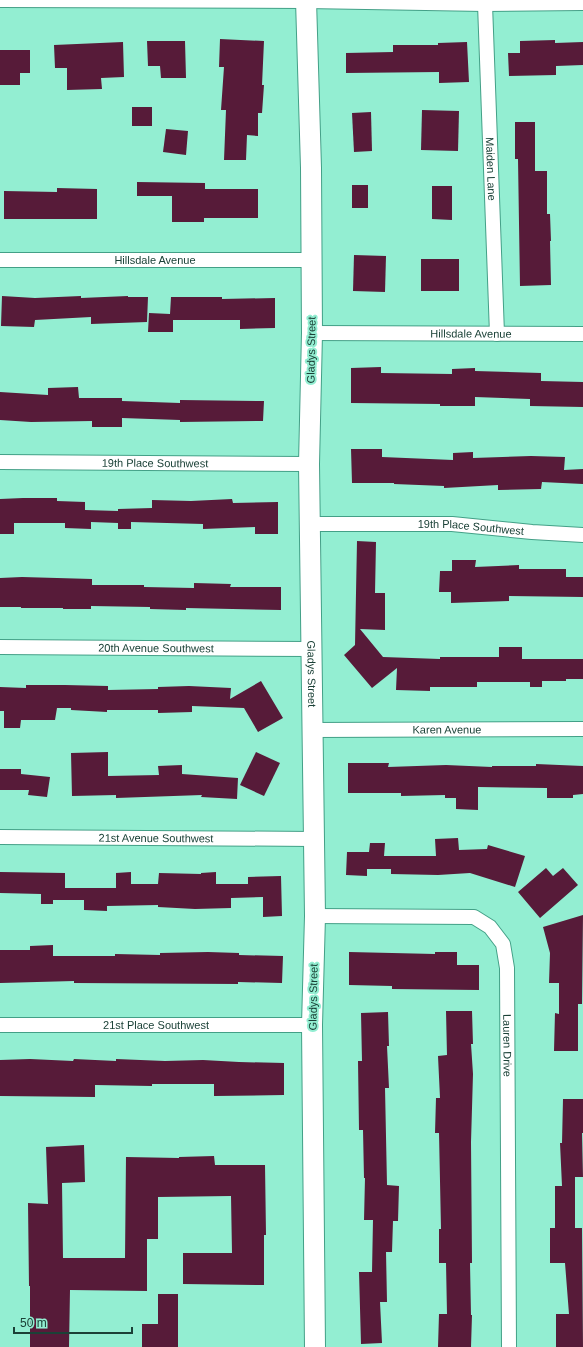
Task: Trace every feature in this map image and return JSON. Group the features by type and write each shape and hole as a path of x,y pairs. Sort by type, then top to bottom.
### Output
{"street":[{"path":"0,0 306,0 485,4 583,4"},
{"name":"Gladys Street","path":"306,0 311,168 312,333 309,464 311,524 314,916 312,1025 315,1347"},
{"name":"Maiden Lane","path":"485,4 497,334"},
{"name":"Hillsdale Avenue","path":"0,260 311,260"},
{"name":"Hillsdale Avenue","path":"312,333 583,334"},
{"name":"19th Place Southwest","path":"0,462 309,464"},
{"name":"19th Place Southwest","path":"311,524 452,524 532,532 583,535"},
{"name":"20th Avenue Southwest","path":"0,647 311,649"},
{"name":"Karen Avenue","path":"312,730 583,730"},
{"name":"21st Avenue Southwest","path":"0,837 313,838"},
{"name":"Lauren Drive","path":"314,916 474,917 490,926 503,944 507,968 509,1347"},
{"name":"21st Place Southwest","path":"0,1025 312,1025"}],"building":[{"path":"220,39 264,41 262,85 264,85 262,113 258,113 258,136 247,135 246,160 224,160 226,110 221,110 224,67 219,67"},
{"path":"555,40 555,43 583,42 583,65 556,66 556,75 509,76 508,53 520,53 520,41"},
{"path":"147,41 185,41 186,78 161,78 160,66 148,66"},
{"path":"123,42 124,77 101,78 102,89 67,90 67,68 55,68 54,45"},
{"path":"467,42 469,82 439,83 439,72 346,73 346,53 393,52 393,45 438,45 438,43"},
{"path":"0,50 30,50 30,73 20,73 20,85 0,85"},
{"path":"132,107 152,107 152,126 132,126"},
{"path":"422,110 459,111 458,151 421,150"},
{"path":"371,112 372,151 354,152 352,113"},
{"path":"515,122 535,122 535,171 547,171 547,214 550,214 551,241 551,285 520,286 518,159 515,159"},
{"path":"166,129 188,131 186,155 163,152"},
{"path":"137,182 205,183 205,189 258,189 258,218 204,218 204,222 172,222 172,196 137,196"},
{"path":"352,185 368,185 368,208 352,208"},
{"path":"432,186 452,186 452,220 432,219"},
{"path":"57,188 97,189 97,219 4,219 4,191 57,192"},
{"path":"354,255 386,256 385,292 353,291"},
{"path":"421,259 459,259 459,291 421,291"},
{"path":"2,296 35,298 81,296 81,298 128,296 148,297 147,322 91,324 91,317 35,320 34,327 1,326"},
{"path":"171,297 222,297 222,299 275,298 275,328 240,329 240,320 173,320 173,332 148,332 149,313 170,314"},
{"path":"381,367 381,373 452,374 452,369 475,368 475,371 541,373 541,381 583,382 583,407 530,406 530,399 475,397 475,406 351,403 351,368"},
{"path":"78,387 79,398 122,398 122,401 180,403 180,400 264,401 263,421 180,422 180,420 122,418 122,427 92,427 92,421 31,422 0,420 0,392 48,395 48,388"},
{"path":"351,449 382,449 382,457 453,460 453,453 473,452 473,458 531,456 565,457 564,470 583,469 583,484 542,482 541,489 498,490 498,485 444,488 444,486 394,483 352,483"},
{"path":"57,498 57,501 85,502 85,510 118,511 118,509 152,508 152,500 191,501 232,499 233,503 278,502 278,534 255,534 255,527 203,529 203,524 131,522 131,529 118,529 118,523 91,522 91,529 65,528 65,523 14,523 14,534 0,534 0,499"},
{"path":"357,541 376,542 375,593 385,593 385,630 360,629 383,657 440,659 440,657 499,657 499,647 522,647 522,659 583,659 583,679 542,681 542,687 530,687 530,682 477,682 477,687 430,687 430,691 396,690 397,668 372,688 344,655 355,645"},
{"path":"452,560 476,560 475,567 519,565 519,569 566,569 566,577 583,577 583,597 509,596 509,601 451,603 451,592 439,592 440,571 452,571"},
{"path":"22,577 92,579 92,585 144,585 144,587 194,588 194,583 231,584 230,587 281,587 281,610 186,608 186,610 150,609 150,607 91,606 91,609 0,607 0,578"},
{"path":"261,681 283,718 258,732 244,708 192,706 192,712 158,713 158,710 107,710 107,712 57,708 55,720 21,720 20,728 4,728 4,711 0,711 0,687 26,688 26,685 108,686 108,690 158,689 158,687 189,686 231,688 230,699"},
{"path":"108,752 108,776 159,775 158,766 182,765 182,774 238,778 237,799 201,797 202,795 116,798 116,795 72,796 71,753"},
{"path":"256,752 280,763 264,796 240,785"},
{"path":"348,763 389,763 388,767 446,765 492,767 536,766 536,764 583,766 583,794 573,795 573,798 547,798 547,788 478,787 478,810 456,809 456,798 445,798 445,795 401,796 401,793 348,793"},
{"path":"0,769 21,769 21,774 50,777 47,797 28,795 29,790 0,790"},
{"path":"458,838 459,850 487,849 488,845 525,856 515,887 470,873 438,875 391,874 391,869 367,869 367,876 346,875 347,852 369,852 370,843 385,843 384,856 436,856 435,839"},
{"path":"546,868 553,876 563,868 578,885 540,918 518,892"},
{"path":"0,872 65,873 65,888 116,888 116,873 131,872 131,884 158,884 159,873 201,874 216,872 216,884 248,884 248,877 281,876 282,916 263,917 263,897 231,898 231,908 195,909 158,907 158,905 107,906 107,911 84,910 84,900 53,900 53,904 41,904 41,894 0,893"},
{"path":"583,915 582,1004 578,1004 578,1051 554,1051 555,1013 559,1014 559,983 549,983 550,953 543,927"},
{"path":"53,945 53,956 115,956 115,954 160,955 160,953 208,952 239,953 239,955 283,956 282,983 74,983 74,981 0,983 0,950 30,950 30,946"},
{"path":"349,952 435,954 435,952 457,952 457,965 479,965 479,990 392,989 392,986 349,985"},
{"path":"446,1011 472,1011 472,1263 470,1263 472,1315 471,1347 438,1347 439,1314 447,1314 446,1263 439,1263 439,1229 441,1229 439,1133 435,1133 436,1098 440,1098 438,1056 447,1055"},
{"path":"388,1012 389,1046 387,1046 389,1088 385,1088 387,1185 399,1186 398,1221 393,1221 392,1252 386,1252 387,1302 380,1302 382,1343 361,1344 359,1272 372,1272 373,1220 364,1220 365,1178 363,1130 359,1130 358,1061 362,1061 361,1013"},
{"path":"30,1059 73,1061 74,1059 116,1061 116,1059 165,1061 203,1060 284,1063 284,1095 214,1096 214,1084 152,1084 152,1086 95,1085 95,1097 0,1096 0,1060"},
{"path":"563,1099 583,1099 583,1177 575,1177 575,1228 582,1228 583,1347 556,1347 556,1314 569,1314 565,1263 550,1263 550,1228 555,1228 555,1186 562,1186 560,1143 562,1143"},
{"path":"84,1145 85,1182 62,1183 63,1258 125,1258 126,1157 179,1158 214,1156 215,1165 265,1165 266,1235 264,1235 264,1285 183,1284 183,1253 232,1253 231,1196 158,1197 158,1239 147,1239 147,1291 70,1290 69,1347 30,1347 28,1203 48,1204 46,1147"},
{"path":"158,1294 178,1294 178,1347 142,1347 142,1324 158,1324"}]}
